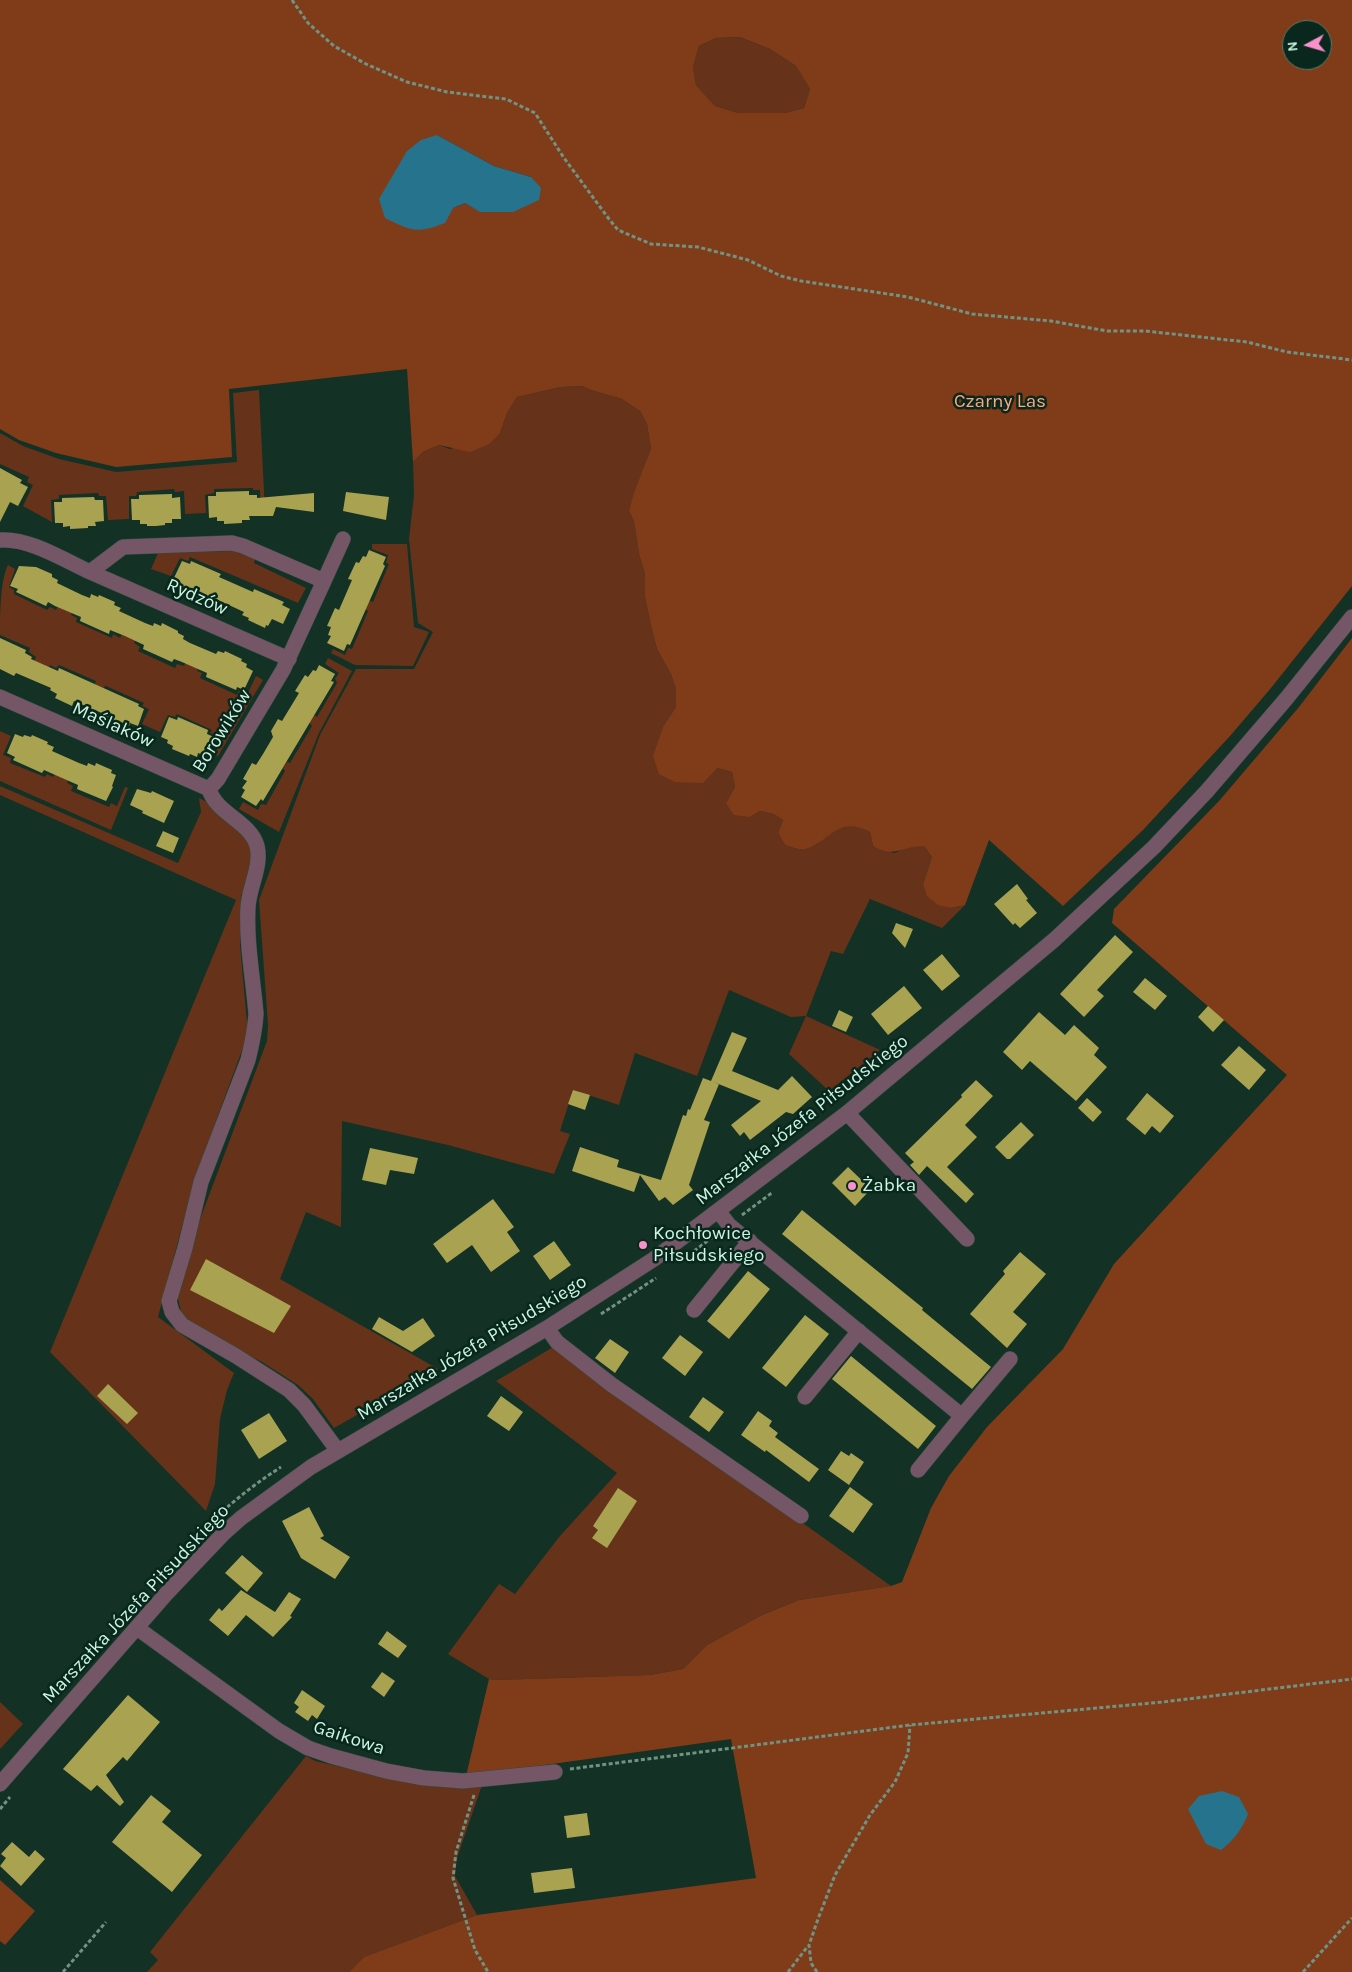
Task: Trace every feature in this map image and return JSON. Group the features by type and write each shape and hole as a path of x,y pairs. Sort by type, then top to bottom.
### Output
{"street":[{"name":"Borowików","path":"338,1451 304,1405 289,1390 236,1356 182,1325 172,1312 169,1301 185,1248 200,1182 238,1087 254,1040 256,1014 248,920 249,896 258,860 257,847 253,837 212,798 209,789 218,779 288,659 343,539"},
{"path":"0,540 14,540 27,544 90,572 123,547 232,543 252,549 324,581"},
{"name":"Rydzów","path":"90,572 288,659"},
{"name":"Marszałka Józefa Piłsudskiego","path":"0,1784 201,1556 241,1518 311,1467 547,1328 624,1280 719,1212 846,1113 1054,940 1147,854 1245,749 1352,617"},
{"name":"Maślaków","path":"0,697 209,789"},
{"path":"846,1113 967,1239"},
{"path":"719,1212 729,1225 962,1416"},
{"path":"694,1310 750,1242"},
{"path":"547,1328 557,1342 612,1384 802,1516"},
{"path":"805,1397 859,1331"},
{"path":"918,1470 1010,1359"},
{"name":"Gaikowa","path":"137,1628 258,1716 308,1748 386,1770 424,1778 463,1781 555,1772"}],"path":[{"path":"292,0 308,23 334,46 366,64 407,82 447,92 506,99 535,113 564,158 608,219 618,230 650,244 698,247 748,260 781,276 800,281 908,297 972,314 1051,321 1107,331 1145,331 1247,342 1306,355 1352,360"},
{"path":"596,1317 644,1287"},
{"path":"555,1772 910,1724 1163,1702 1352,1679"},
{"path":"788,1972 809,1945 835,1875 870,1815 896,1782 908,1753 910,1724"},
{"path":"479,1780 456,1852 453,1878 475,1950 488,1972"},
{"path":"0,1809 13,1794"},
{"path":"1303,1972 1352,1918"},
{"path":"63,1972 106,1922"},
{"path":"809,1945 811,1963 816,1972"}],"shaded area":[{"path":"740,37 770,49 796,66 810,89 804,108 785,113 738,113 715,106 696,85 693,67 699,46 716,38"},
{"path":"584,386 591,390 622,399 640,411 647,424 651,449 629,511 634,521 639,554 645,574 645,597 657,649 671,674 676,689 676,707 664,725 717,768 732,772 735,787 726,803 750,817 760,811 774,814 783,820 778,833 785,845 797,849 806,849 837,830 851,826 860,827 870,832 873,846 894,853 911,846 924,846 932,857 923,884 951,908 965,905 942,928 870,899 843,954 831,951 806,1016 791,1017 729,990 697,1076 635,1053 619,1105 573,1090 560,1131 570,1134 554,1174 448,1145 342,1121 341,1227 306,1212 280,1279 438,1369 334,1428 313,1399 298,1385 262,1362 218,1340 182,1316 177,1294 196,1230 267,1041 268,1025 259,900 320,735 356,669 414,669 433,632 418,623 409,539 414,495 413,462 423,452 439,445 450,449 500,433 507,413 517,397 561,387"},
{"path":"259,390 265,512 261,512 260,490 253,490 253,488 214,489 214,493 205,495 206,513 185,514 184,491 175,492 174,489 137,492 136,496 129,496 129,519 108,520 106,496 99,496 98,493 59,495 59,499 51,500 52,522 23,506 33,485 27,482 29,477 0,464 0,433 23,446 59,459 116,472 237,462 233,393"},
{"path":"372,544 407,544 414,627 429,632 413,666 355,665 331,653 333,649 345,655 348,648 352,649 368,611 365,609 369,601 373,602 389,564 386,563 388,555 372,549"},
{"path":"233,551 255,559 254,563 306,588 298,603 190,557 188,561 180,558 171,576 151,569 158,553"},
{"path":"8,565 15,569 9,587 14,590 14,594 47,610 50,607 56,610 65,593 78,598 71,615 77,618 76,622 112,638 113,634 120,638 129,620 141,626 134,643 140,647 138,651 175,668 177,664 184,666 192,648 204,653 197,671 202,673 200,678 237,695 239,691 247,695 256,676 263,680 218,756 211,753 218,736 210,733 212,730 177,714 175,717 168,715 160,732 142,724 149,709 142,706 144,703 106,686 103,688 95,684 96,681 59,665 56,668 50,665 42,681 28,675 36,657 29,652 30,648 0,635 3,580"},
{"path":"328,658 352,671 319,733 279,832 239,809 243,802 258,810 261,804 266,805 285,771 283,768 287,762 290,763 312,726 309,722 314,715 317,717 337,683 335,679 339,673 325,664"},
{"path":"0,731 11,736 3,755 11,758 10,763 45,777 47,774 53,777 62,758 75,764 67,783 73,786 71,791 109,807 111,803 117,806 125,787 128,788 111,830 0,781"},
{"path":"0,786 178,863 201,812 199,798 205,801 246,839 251,852 249,873 243,894 241,895 240,945 248,1034 195,1178 158,1317 234,1373 227,1390 220,1419 215,1484 206,1511 50,1352 236,900 0,795"},
{"path":"806,1016 880,1050 829,1091 789,1054"},
{"path":"555,1346 891,1586 799,1600 762,1615 707,1645 683,1669 650,1675 496,1680 489,1679 448,1654 499,1584 515,1594 560,1536 617,1473 496,1381"},
{"path":"0,1702 23,1724 0,1749"},
{"path":"306,1756 315,1761 395,1779 482,1785 457,1858 455,1876 477,1915 364,1957 349,1972 147,1972 158,1960 150,1952"}],"green space":[{"name":"Czarny Las","path":"0,0 1352,0 1352,586 1271,688 1230,736 1143,830 1063,906 989,840 965,905 951,908 938,905 927,896 923,884 932,857 924,846 893,852 881,850 873,846 870,832 851,826 837,830 809,848 794,848 785,845 778,833 783,820 774,814 760,811 750,817 734,815 726,803 735,787 732,772 717,768 703,783 675,782 659,774 653,756 664,725 676,707 676,689 671,674 657,649 645,597 645,574 639,554 634,521 629,511 651,449 647,424 640,411 622,399 583,386 561,387 517,397 507,413 500,433 489,444 470,452 439,445 423,452 413,462 407,369 229,389 232,457 116,467 56,453 19,440 0,429","holes":["740,37 770,49 796,66 810,89 804,108 785,113 738,113 715,106 696,85 693,67 699,46 716,38","437,135 494,166 531,177 481,212 465,203 453,208"]},
{"path":"1352,638 1352,1972 349,1972 364,1957 477,1915 756,1878 731,1739 466,1776 489,1679 650,1675 683,1669 707,1645 762,1615 799,1600 891,1586 902,1582 931,1508 949,1476 987,1427 1063,1349 1114,1264 1287,1075 1112,923 1114,909 1219,801 1299,707"},
{"path":"0,1880 35,1911 5,1945 0,1941"}],"water":[{"path":"437,135 494,166 531,177 541,188 539,200 513,212 480,212 465,203 453,208 445,223 420,230 402,226 385,218 379,199 407,151 421,140"},
{"path":"1222,1791 1239,1797 1248,1814 1237,1834 1221,1850 1206,1844 1188,1809 1199,1796"}],"building":[{"path":"0,468 22,480 20,483 28,487 18,506 10,502 0,522"},
{"path":"249,491 249,495 257,495 257,498 314,493 314,512 276,507 273,516 249,516 250,520 242,520 242,523 224,524 224,521 217,521 217,517 209,518 208,496 216,496 216,492"},
{"path":"346,492 389,497 386,520 343,511"},
{"path":"172,494 172,498 180,497 181,519 172,519 172,523 156,526 147,526 147,524 140,524 140,520 132,520 131,499 139,499 139,495"},
{"path":"94,497 95,500 103,500 104,521 95,522 96,526 88,526 88,528 70,529 70,526 63,527 63,523 55,523 54,502 62,502 62,498"},
{"path":"369,550 386,557 383,564 385,566 350,645 347,644 344,651 327,643 331,636 328,635 331,627 327,626 335,608 339,610 352,580 348,579 356,562 359,563 363,556 366,557"},
{"path":"182,561 190,564 191,561 221,574 219,577 253,592 254,589 284,602 282,605 290,609 283,624 272,619 265,628 248,620 249,618 242,615 244,612 218,600 211,597 209,600 203,597 202,600 185,592 186,590 179,587 181,583 173,580"},
{"path":"19,566 36,567 52,574 52,577 58,580 57,583 82,595 90,598 91,594 98,597 99,595 115,602 114,605 121,608 119,611 145,623 153,626 154,623 161,626 162,623 178,631 178,633 184,636 183,639 190,643 216,654 218,651 224,653 225,651 242,659 241,661 247,664 246,667 253,671 244,690 237,687 236,690 206,677 207,673 174,659 172,662 143,649 144,645 125,636 110,630 109,634 80,621 81,617 48,602 46,606 16,592 18,589 10,586"},
{"path":"0,638 26,650 25,653 32,657 31,659 58,671 59,668 139,704 138,706 144,709 138,726 130,723 129,726 121,722 119,726 102,719 104,714 74,701 72,706 55,698 57,694 50,690 51,688 16,673 14,676 0,669"},
{"path":"319,665 335,674 331,681 334,682 263,801 261,799 256,806 241,797 245,790 242,788 247,781 243,779 252,763 256,765 263,754 273,737 271,731 278,719 282,721 299,693 295,691 305,675 308,677 313,670 316,671"},
{"path":"169,717 177,720 178,717 208,730 207,734 214,737 206,756 198,753 197,757 190,754 189,756 172,749 173,746 167,743 168,740 161,737"},
{"path":"15,734 23,737 24,735 31,737 32,735 48,742 47,744 54,747 52,751 79,763 87,766 88,763 95,766 96,763 112,770 111,773 116,775 113,787 106,801 77,789 78,785 44,770 42,773 13,760 15,757 7,753"},
{"path":"137,789 151,793 152,791 174,801 164,823 130,805"},
{"path":"163,831 179,838 173,853 156,846"},
{"path":"1017,884 1028,899 1026,900 1037,913 1020,928 1015,923 1013,925 994,904"},
{"path":"896,923 913,929 905,948 892,933"},
{"path":"1115,935 1133,952 1097,990 1104,996 1084,1017 1060,994"},
{"path":"942,954 960,976 942,991 923,970"},
{"path":"1145,978 1167,996 1155,1010 1133,992"},
{"path":"904,986 922,1008 888,1035 871,1014"},
{"path":"1208,1006 1224,1020 1213,1032 1198,1017"},
{"path":"839,1010 853,1017 846,1032 832,1026"},
{"path":"1039,1012 1065,1035 1074,1025 1099,1048 1094,1055 1107,1067 1076,1101 1030,1061 1022,1070 1003,1052"},
{"path":"732,1032 747,1038 732,1071 778,1090 792,1076 812,1097 793,1114 786,1112 750,1140 744,1132 740,1136 731,1125 761,1101 711,1081"},
{"path":"1239,1046 1266,1070 1249,1090 1221,1065"},
{"path":"703,1078 719,1084 704,1120 710,1122 689,1185 693,1190 673,1205 665,1197 659,1201 640,1175 634,1192 572,1171 580,1147 619,1160 617,1167 661,1180 683,1115 686,1116 688,1109 690,1110"},
{"path":"976,1080 993,1096 965,1125 977,1137 947,1167 974,1194 966,1203 927,1166 919,1175 910,1165 914,1162 905,1153 962,1097 961,1095"},
{"path":"573,1090 590,1095 585,1110 568,1104"},
{"path":"1147,1093 1174,1116 1160,1133 1152,1126 1145,1135 1126,1119"},
{"path":"1087,1098 1102,1112 1093,1122 1078,1108"},
{"path":"1021,1122 1034,1135 1010,1159 1007,1159 995,1147"},
{"path":"370,1148 418,1158 414,1174 390,1170 386,1185 362,1180"},
{"name":"Żabka","path":"848,1167 871,1189 855,1206 832,1183"},
{"path":"493,1199 514,1227 507,1232 520,1251 491,1272 472,1245 447,1263 433,1244"},
{"path":"802,1210 923,1308 922,1310 991,1367 972,1389 782,1234"},
{"path":"554,1241 571,1265 550,1280 533,1256"},
{"path":"1020,1252 1046,1274 1013,1312 1027,1324 1007,1348 970,1314 1005,1274 1003,1271"},
{"path":"206,1259 291,1306 274,1333 190,1290"},
{"path":"748,1271 770,1289 729,1339 707,1321"},
{"path":"805,1315 829,1334 786,1387 762,1368"},
{"path":"379,1317 403,1331 423,1318 435,1336 412,1352 372,1329"},
{"path":"680,1335 703,1352 685,1376 662,1358"},
{"path":"610,1339 629,1352 615,1373 595,1358"},
{"path":"851,1356 936,1426 918,1449 832,1379"},
{"path":"108,1384 138,1413 127,1424 97,1396"},
{"path":"501,1396 523,1412 509,1431 487,1416"},
{"path":"703,1397 724,1412 709,1432 689,1417"},
{"path":"758,1411 772,1421 769,1426 778,1433 775,1437 819,1469 809,1482 766,1450 765,1452 741,1435"},
{"path":"269,1413 287,1441 259,1459 241,1430"},
{"path":"841,1451 849,1456 851,1453 864,1462 849,1485 828,1470"},
{"path":"850,1487 873,1504 853,1533 829,1516"},
{"path":"618,1488 637,1501 607,1548 592,1538 598,1530 593,1526"},
{"path":"309,1507 324,1536 320,1538 350,1557 335,1579 301,1558 282,1521"},
{"path":"242,1555 263,1573 247,1592 225,1573"},
{"path":"241,1590 275,1612 289,1592 301,1599 290,1616 292,1617 273,1637 246,1615 228,1636 209,1620 219,1608 222,1611"},
{"path":"387,1631 407,1646 398,1658 378,1644"},
{"path":"382,1672 395,1681 384,1697 371,1687"},
{"path":"302,1690 325,1706 317,1719 312,1715 308,1721 295,1712 299,1707 294,1703"},
{"path":"128,1695 160,1722 127,1761 123,1757 106,1775 124,1802 120,1806 97,1785 91,1791 63,1769"},
{"path":"151,1795 171,1811 162,1822 202,1855 172,1892 112,1842"},
{"path":"587,1813 590,1835 567,1838 564,1816"},
{"path":"12,1842 29,1857 35,1850 45,1859 21,1886 0,1866 6,1858 1,1854"},
{"path":"572,1868 575,1888 534,1893 531,1873"}],"place":[{"name":"Żabka","path":"852,1186"},
{"name":"Kochłowice Piłsudskiego","path":"643,1245"}]}
